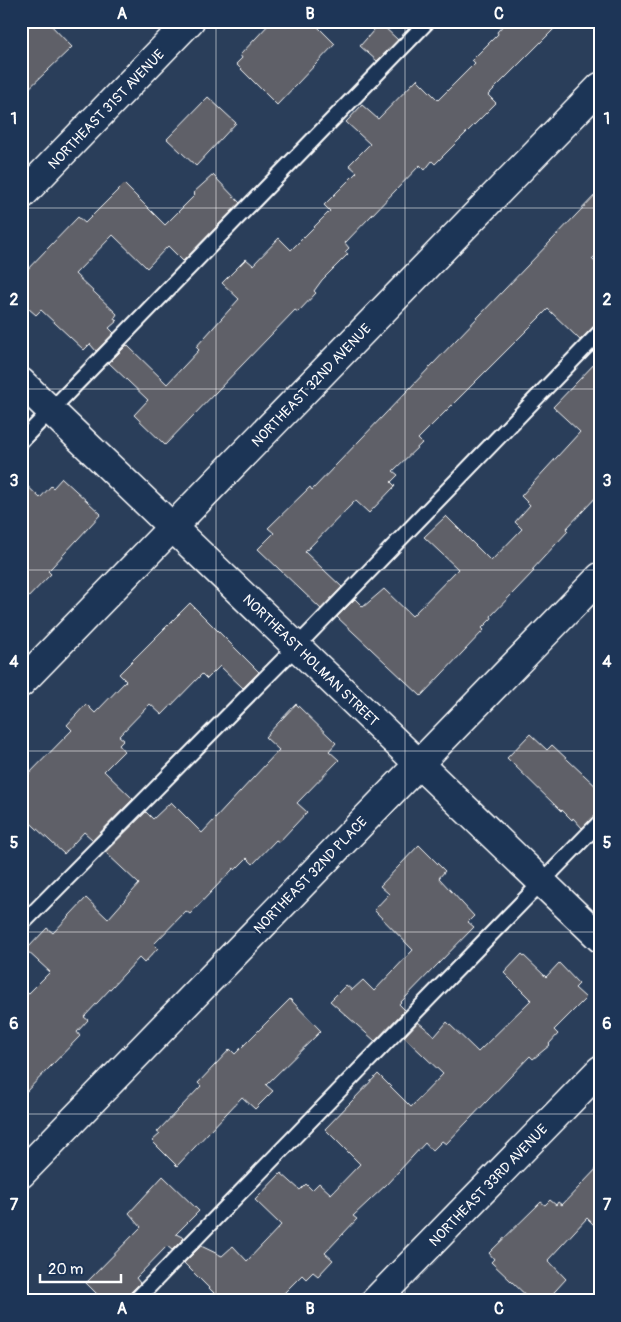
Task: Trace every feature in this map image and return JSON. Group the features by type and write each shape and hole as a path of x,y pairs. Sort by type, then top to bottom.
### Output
{"street":[{"name":"NORTHEAST 31ST AVENUE","path":"21,196 190,21"},
{"name":"NORTHEAST 32ND AVENUE","path":"21,683 600,86"},
{"name":"NORTHEAST HOLMAN STREET","path":"21,382 600,938"},
{"name":"NORTHEAST 32ND PLACE","path":"21,1174 600,577"},
{"name":"NORTHEAST 33RD AVENUE","path":"375,1301 600,1070"}],"lane":[{"path":"21,441 428,21"},
{"path":"21,925 297,646 600,332"},
{"path":"135,1301 600,822"}],"building":[{"path":"34,21 47,21 72,47 21,96 21,34"},
{"path":"272,21 312,21 335,44 277,105 236,64 242,58 240,55"},
{"path":"507,21 562,21 488,95 496,103 435,164 432,161 425,170 420,165 345,243 349,248 345,252 348,254 322,280 314,291 316,293 298,312 295,310 165,445 134,415 148,400 109,363 127,345 167,384 199,350 196,347 239,299 222,283 246,259 253,265 279,238 291,250 330,211 324,205 357,172 349,165 370,144 346,122 362,105 378,119 417,79 438,100 475,63 472,60 498,34 497,32"},
{"path":"380,23 398,40 377,61 360,46"},
{"path":"208,97 236,123 196,166 167,139"},
{"path":"213,175 240,203 183,261 168,246 147,268 113,235 75,274 117,314 114,319 117,321 109,328 114,333 96,351 90,344 84,350 41,310 36,315 21,302 21,276 78,217 85,223 124,184 165,225 195,195 193,193"},
{"path":"600,190 600,252 592,259 600,267 600,323 594,326 580,340 548,309 418,439 422,443 393,471 398,475 391,482 395,486 369,513 356,501 354,502 305,552 342,587 321,609 258,549 274,533 268,528 310,487 312,490"},
{"path":"600,345 600,493 566,529 568,531 532,570 534,571 491,616 492,618 482,628 484,630 421,696 337,617 355,599 363,607 384,589 412,616 458,569 424,537 446,516 491,561 522,529 515,522 530,505 521,496 580,432 553,407 599,359 593,352"},
{"path":"62,478 101,514 48,571 51,574 21,605 21,480 40,498"},
{"path":"190,603 259,672 243,688 220,666 207,679 202,674 162,715 150,704 119,736 124,740 119,745 124,751 104,771 133,799 93,840 84,832 64,854 21,814 21,782 72,730 67,725 86,704 95,713 126,681 119,674"},
{"path":"296,704 336,743 329,751 339,760 297,803 307,812 279,842 276,840 253,864 247,858 235,870 234,868 190,914 186,911 154,944 158,948 144,963 139,958 84,1017 88,1020 77,1032 80,1036 21,1097 21,1001 50,972 26,950 47,928 53,933 86,898 108,919 139,884 105,852 146,812 153,819 171,802 202,833 279,750 265,737"},
{"path":"530,734 547,750 552,745 600,790 600,813 594,816 582,828 573,818 572,820 561,811 507,758"},
{"path":"419,845 445,871 439,878 474,916 468,922 474,927 399,1004 405,1010 375,1041 330,1001 346,985 352,990 363,980 374,991 413,950 374,910 389,894 380,886"},
{"path":"522,954 546,977 559,963 579,984 575,988 586,998 554,1030 558,1034 550,1045 533,1059 530,1056 446,1144 442,1141 432,1151 425,1143 387,1184 353,1216 357,1219 325,1253 333,1260 318,1276 313,1272 306,1279 302,1275 276,1301 222,1301 184,1263 201,1246 222,1256 233,1246 247,1261 281,1225 255,1200 281,1173 300,1190 306,1184 312,1190 319,1183 331,1194 360,1164 325,1129 378,1074 411,1107 443,1074 404,1037 418,1022 435,1036 447,1022 478,1052 531,1000 504,973"},
{"path":"290,999 321,1031 266,1085 273,1091 255,1109 242,1097 177,1166 152,1141 160,1134 157,1132 201,1086 198,1083 230,1049 235,1054"},
{"path":"600,1165 600,1231 587,1218 548,1260 566,1279 546,1301 532,1301 491,1262 494,1259 489,1253 541,1202 545,1205 550,1200 556,1205 558,1202 562,1205"},
{"path":"163,1176 199,1211 176,1234 184,1238 172,1250 167,1246 136,1278 140,1283 122,1301 104,1301 86,1283 141,1227 129,1213"}]}
